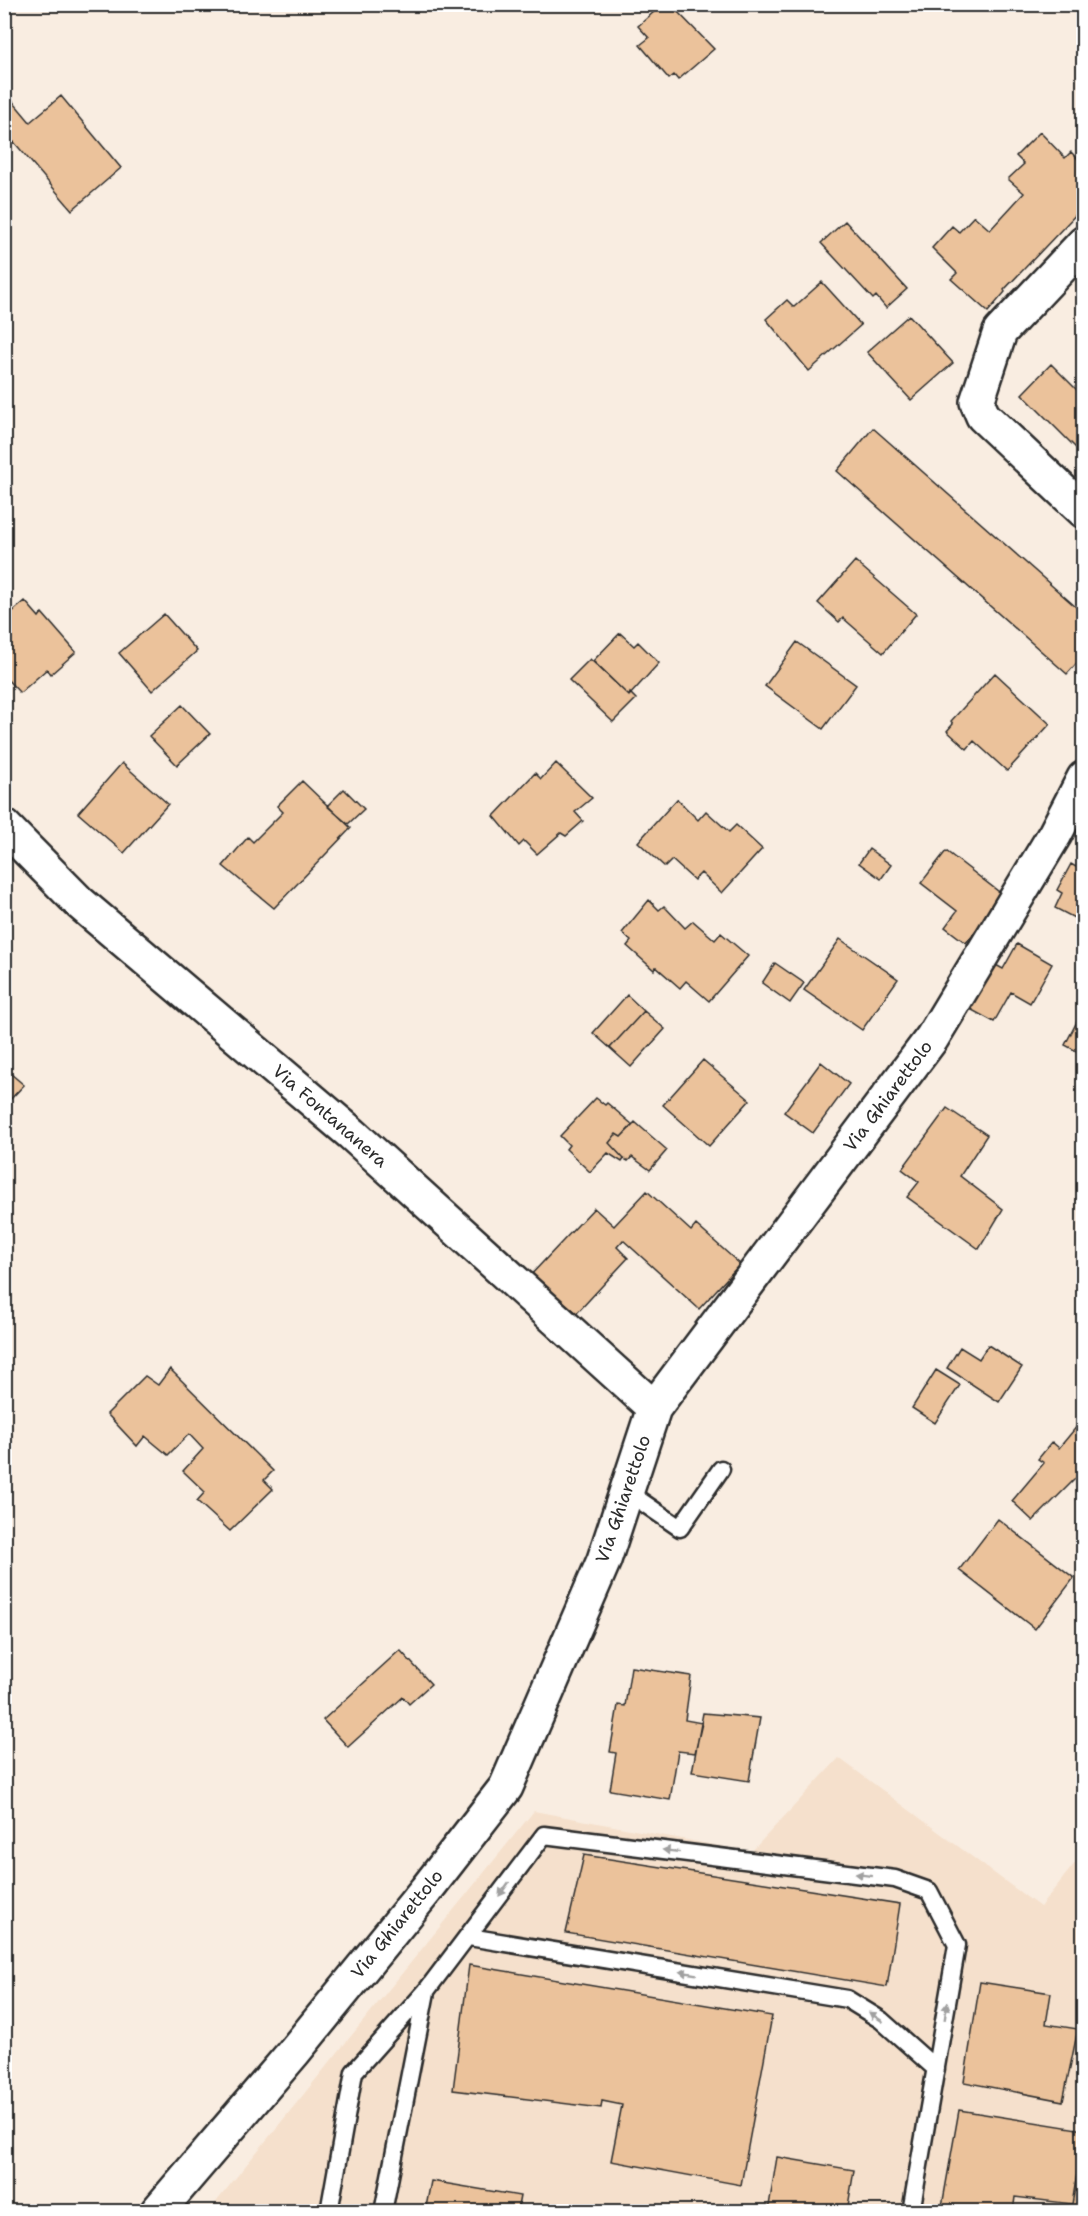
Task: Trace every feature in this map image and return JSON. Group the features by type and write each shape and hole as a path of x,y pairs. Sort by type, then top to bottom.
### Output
{"street":[{"path":"1083,243 1000,332 977,402 983,416 1083,511"},
{"name":"Via Ghiarettolo","path":"158,2211 308,2035 506,1787 604,1560 654,1408 932,1038 1080,793"},
{"name":"Via Fontananera","path":"4,826 80,903 352,1134 654,1408"}],"lane":[{"path":"627,1491 680,1528 721,1469"},
{"path":"329,2211 354,2072 426,1991 544,1835 895,1879 929,1891 957,1945 911,2211"},
{"path":"469,1937 847,1999 881,2020 936,2069"},
{"path":"383,2211 426,1991"}],"shaded area":[{"path":"839,1758 1040,1907 1083,1853 1083,2211 208,2212 534,1811 751,1852"}],"building":[{"path":"663,4 670,4 714,49 678,80 674,75 669,79 640,45 649,38 638,26"},
{"path":"4,91 30,122 61,96 121,168 72,210 14,142 4,151"},
{"path":"1040,132 1065,158 1071,152 1084,165 1084,206 1004,290 1005,292 988,312 951,279 957,273 932,248 952,226 959,232 974,216 990,230 1024,193 1008,179 1024,164 1016,156"},
{"path":"845,221 907,289 886,308 876,296 873,299 821,243"},
{"path":"822,282 861,325 809,371 766,319 787,300 794,307"},
{"path":"909,315 953,363 911,400 867,352"},
{"path":"1051,364 1084,397 1084,456 1022,394"},
{"path":"873,428 1084,614 1084,655 1067,674 837,471"},
{"path":"855,561 916,614 883,653 843,618 839,622 818,603"},
{"path":"25,601 39,617 42,613 76,652 51,674 47,669 20,693 4,676 4,619"},
{"path":"164,614 197,651 152,691 119,653"},
{"path":"620,633 634,646 638,642 659,663 629,696 593,661"},
{"path":"797,642 856,685 823,729 765,686"},
{"path":"590,659 629,696 630,693 636,699 613,722 569,680"},
{"path":"995,673 1050,724 1007,771 974,741 967,749 947,731 953,724 951,721"},
{"path":"182,705 210,734 177,765 149,736"},
{"path":"122,763 168,804 124,853 78,813"},
{"path":"556,763 592,798 575,812 583,821 566,836 561,833 537,854 524,841 519,846 494,816 535,773 541,779"},
{"path":"302,781 351,828 274,908 223,866 248,837 253,842 283,812 277,806"},
{"path":"344,789 364,809 348,824 327,806"},
{"path":"677,799 698,820 706,811 729,832 736,825 762,849 722,893 701,873 694,880 672,860 665,867 638,842"},
{"path":"869,849 891,865 881,879 859,863"},
{"path":"946,851 1003,895 966,943 945,927 957,911 921,883"},
{"path":"1084,853 1084,923 1055,908 1062,893 1057,890 1071,864 1076,867"},
{"path":"649,900 659,910 664,906 685,928 693,921 715,940 721,933 748,956 709,1001 686,981 680,988 656,967 654,970 627,946 631,941 622,933"},
{"path":"840,939 898,979 862,1030 804,990"},
{"path":"1017,944 1052,964 1030,1003 1011,992 994,1022 970,1009 994,964 1003,969"},
{"path":"775,963 804,983 790,1003 762,983"},
{"path":"627,995 644,1011 610,1048 593,1033"},
{"path":"1084,1008 1084,1055 1065,1045"},
{"path":"644,1011 665,1029 631,1067 610,1048"},
{"path":"703,1060 750,1100 709,1146 663,1105"},
{"path":"821,1062 849,1084 813,1133 784,1112"},
{"path":"4,1068 24,1085 4,1106"},
{"path":"596,1098 605,1105 607,1103 633,1125 621,1137 616,1134 609,1143 624,1159 622,1162 608,1153 590,1172 566,1149 569,1145 560,1136"},
{"path":"947,1108 987,1135 960,1176 1003,1209 979,1249 907,1197 919,1182 902,1169"},
{"path":"635,1122 667,1150 650,1170 632,1157 628,1161 624,1159 609,1143 616,1134 621,1137"},
{"path":"647,1191 691,1231 696,1225 740,1264 699,1309 623,1240 617,1247 628,1258 577,1313 566,1304 560,1312 526,1280 594,1208 614,1226"},
{"path":"988,1345 1022,1367 999,1402 947,1368 960,1347 979,1359"},
{"path":"170,1369 273,1471 264,1480 273,1489 230,1531 197,1501 205,1492 183,1471 203,1449 189,1434 168,1455 145,1436 137,1446 107,1414 145,1376 158,1385"},
{"path":"936,1370 960,1385 935,1423 912,1408"},
{"path":"1083,1419 1084,1470 1033,1521 1012,1501 1044,1463 1038,1459 1052,1442 1059,1448"},
{"path":"998,1519 1074,1578 1035,1629 959,1570"},
{"path":"400,1650 431,1684 409,1704 403,1697 348,1747 323,1720"},
{"path":"631,1667 691,1676 685,1720 702,1723 695,1753 678,1751 670,1800 610,1790 616,1753 610,1752 618,1705 625,1706"},
{"path":"703,1713 760,1718 749,1781 692,1772"},
{"path":"584,1855 900,1904 887,1987 566,1933"},
{"path":"469,1965 772,2016 741,2185 611,2161 622,2105 602,2101 601,2108 453,2090"},
{"path":"980,1982 1051,1993 1046,2024 1078,2029 1063,2101 964,2082"},
{"path":"959,2110 1084,2130 1072,2204 1015,2197 1013,2212 941,2212"},
{"path":"1084,2140 1084,2212 1070,2212 1072,2204"},
{"path":"777,2157 854,2170 847,2212 768,2212"},
{"path":"431,2181 520,2196 517,2212 425,2212"}]}
